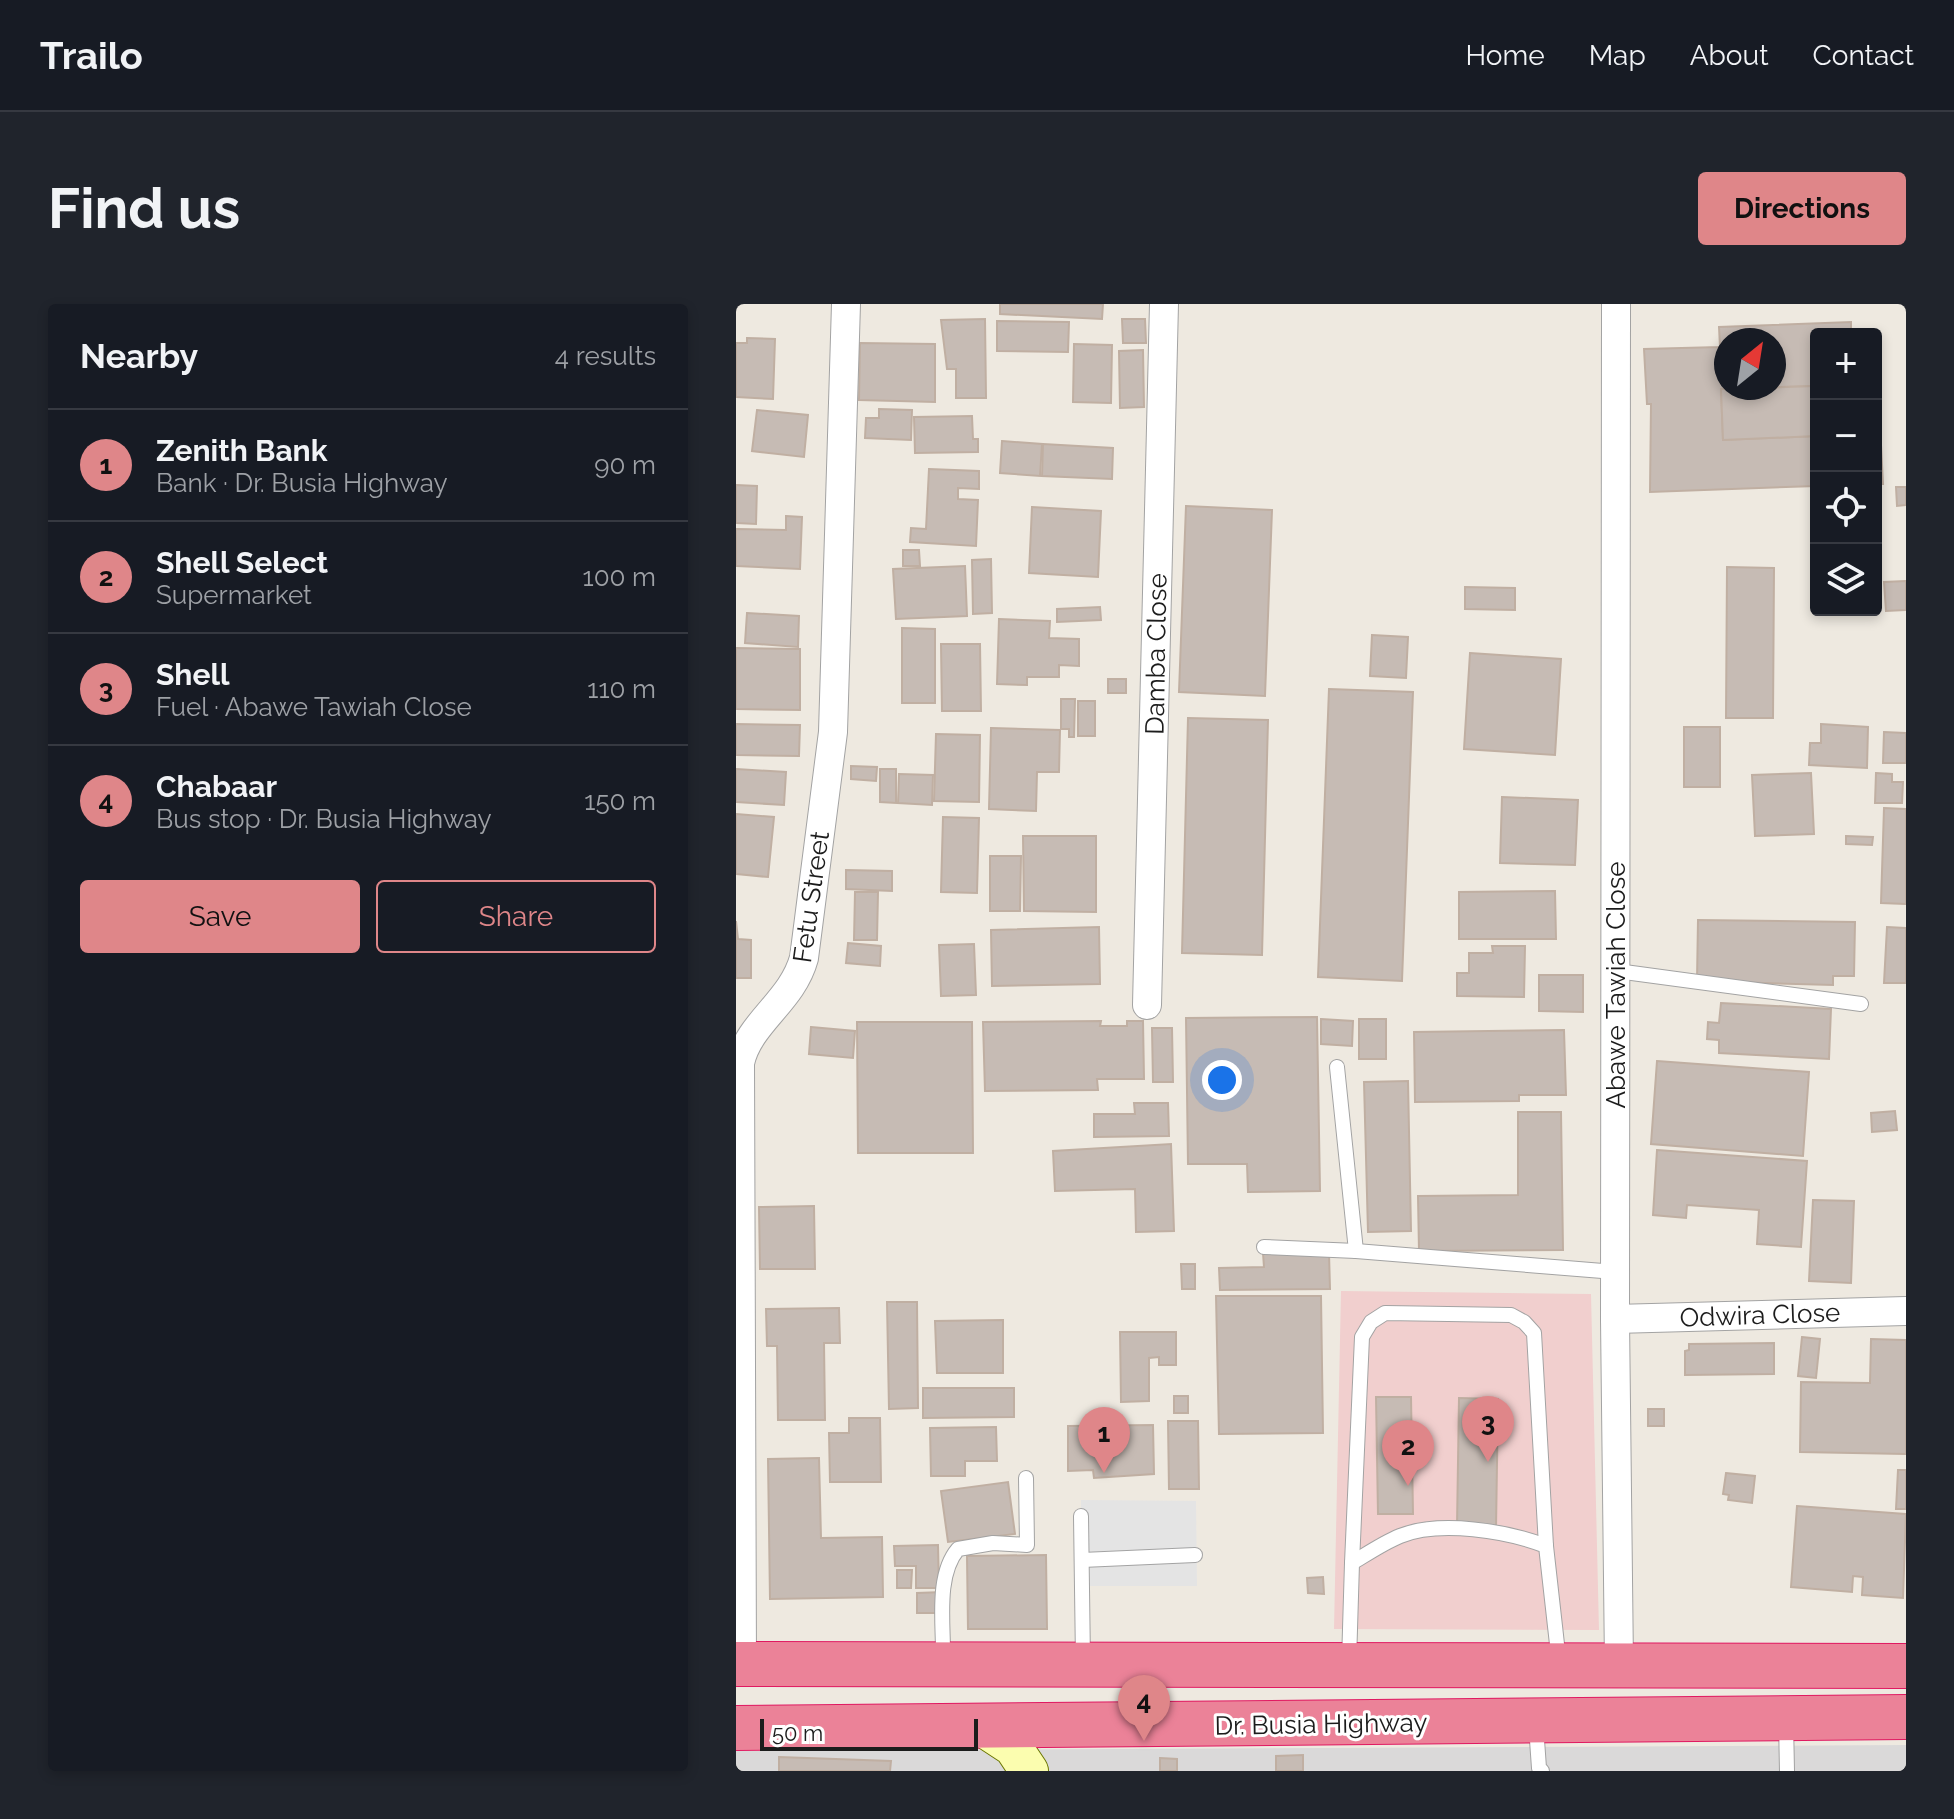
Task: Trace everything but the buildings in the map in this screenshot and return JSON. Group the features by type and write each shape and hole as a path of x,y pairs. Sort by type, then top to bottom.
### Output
{"highway":[{"path":"739,1664 1906,1666"},
{"name":"Dr. Busia Highway","path":"736,1728 1906,1717"}],"street":[{"name":"Fetu Street","path":"739,1664 740,1063 743,1049 752,1034 799,978 804,958 833,732 846,304"},
{"name":"Damba Close","path":"1147,1005 1164,304"},
{"name":"Abawe Tawiah Close","path":"1616,304 1615,1319 1619,1665"},
{"name":"Odwira Close","path":"1615,1319 1906,1311"},
{"path":"984,1728 1013,1747 1029,1771"}],"lane":[{"path":"1617,971 1861,1004"},
{"path":"1337,1067 1356,1251"},
{"path":"1264,1247 1356,1251 1615,1272"},
{"path":"1349,1667 1362,1337 1371,1322 1385,1313 1511,1315 1524,1322 1534,1333 1546,1546 1559,1666"},
{"path":"943,1665 945,1573 951,1558 958,1549 981,1545 1027,1545 1026,1478"},
{"path":"1081,1516 1083,1666"},
{"path":"1352,1563 1403,1535 1435,1530 1515,1534 1546,1546"},
{"path":"1082,1560 1195,1555"},
{"path":"1786,1718 1787,1771"},
{"path":"1536,1722 1539,1768 1542,1771"}],"shaded area":[{"path":"1341,1291 1591,1294 1599,1630 1334,1629"},
{"path":"1081,1500 1196,1501 1197,1586 1081,1586"},
{"path":"1906,1745 1906,1771 736,1771 736,1751"}],"place":[{"name":"Shell","path":"1488,1462"},
{"name":"Zenith Bank","path":"1104,1473"},
{"name":"Shell Select","path":"1408,1486"},
{"name":"Chabaar","path":"1144,1741"}]}
